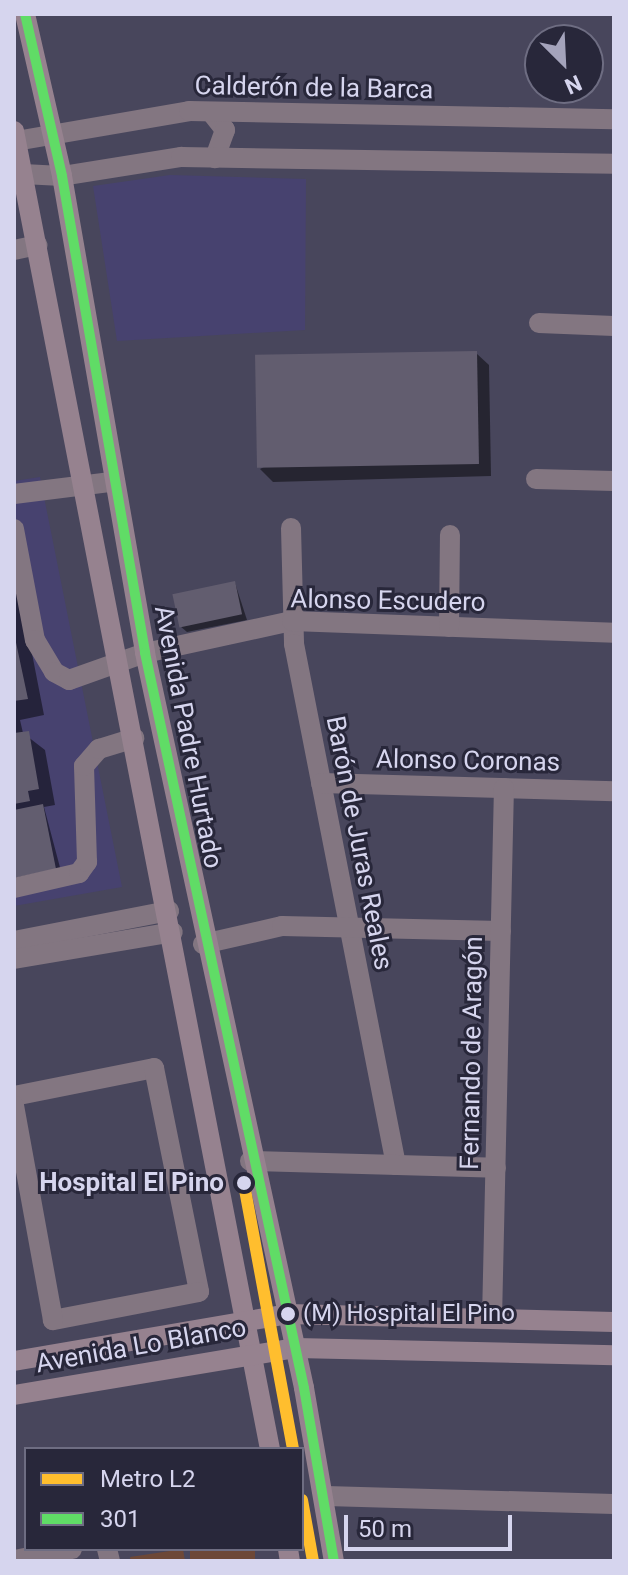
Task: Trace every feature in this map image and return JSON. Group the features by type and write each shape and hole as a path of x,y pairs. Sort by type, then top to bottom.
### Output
{"main road":[{"name":"Avenida Padre Hurtado","path":"25,14 62,176 111,482 203,944 250,1161 296,1348 326,1496 334,1561"},
{"name":"Avenida Padre Hurtado","path":"15,136 169,911 270,1447"},
{"name":"Avenida Lo Blanco","path":"14,1361 288,1314 614,1322"},
{"name":"Avenida Lo Blanco","path":"14,1395 251,1351 296,1348 614,1355"}],"street":[{"name":"Calderón de la Barca","path":"15,136 53,134 211,112 614,119"},
{"path":"211,112 225,130 215,158"},
{"path":"23,174 62,176 215,158 614,164"},
{"path":"14,250 37,245"},
{"path":"539,323 614,326"},
{"path":"536,479 614,481"},
{"path":"14,494 111,482"},
{"name":"Barón de Juras Reales","path":"291,528 292,621 396,1165"},
{"name":"Alonso Escudero","path":"14,529 44,660 69,680 121,667 145,653 292,621 614,633"},
{"path":"449,627 450,535"},
{"path":"14,888 79,873 87,862 84,766 99,749 134,738"},
{"name":"Alonso Coronas","path":"321,783 614,791"},
{"name":"Fernando de Aragón","path":"492,1319 504,788"},
{"path":"14,941 169,911"},
{"path":"203,944 270,926 501,931"},
{"path":"14,959 173,932"},
{"path":"14,1096 154,1068 199,1292 53,1320 14,1106"},
{"path":"250,1161 496,1168"},
{"path":"326,1496 614,1504"},
{"path":"14,1560 61,1551"}],"shaded area":[{"path":"170,175 306,179 305,330 117,341 93,186"},
{"path":"40,477 122,887 14,906 14,481"},
{"path":"183,1551 185,1561 131,1561 130,1557"},
{"path":"190,1551 255,1551 255,1561 190,1561"}],"building":[{"path":"477,351 479,464 257,468 255,355"},
{"path":"235,581 242,614 179,628 172,594"},
{"path":"14,633 28,699 14,701"},
{"path":"29,731 39,789 28,791 30,801 14,804 14,733"},
{"path":"43,804 56,869 14,878 14,810"}],"metro line":[{"name":"L2","path":"243,1179 293,1447"},
{"name":"L2","path":"304,1511 313,1561"}],"transit line":[{"name":"301","path":"25,14 62,176 145,653 304,1388 334,1561"}],"place":[{"name":"Hospital El Pino","path":"244,1183"},
{"name":"(M) Hospital El Pino","path":"288,1314"}]}
